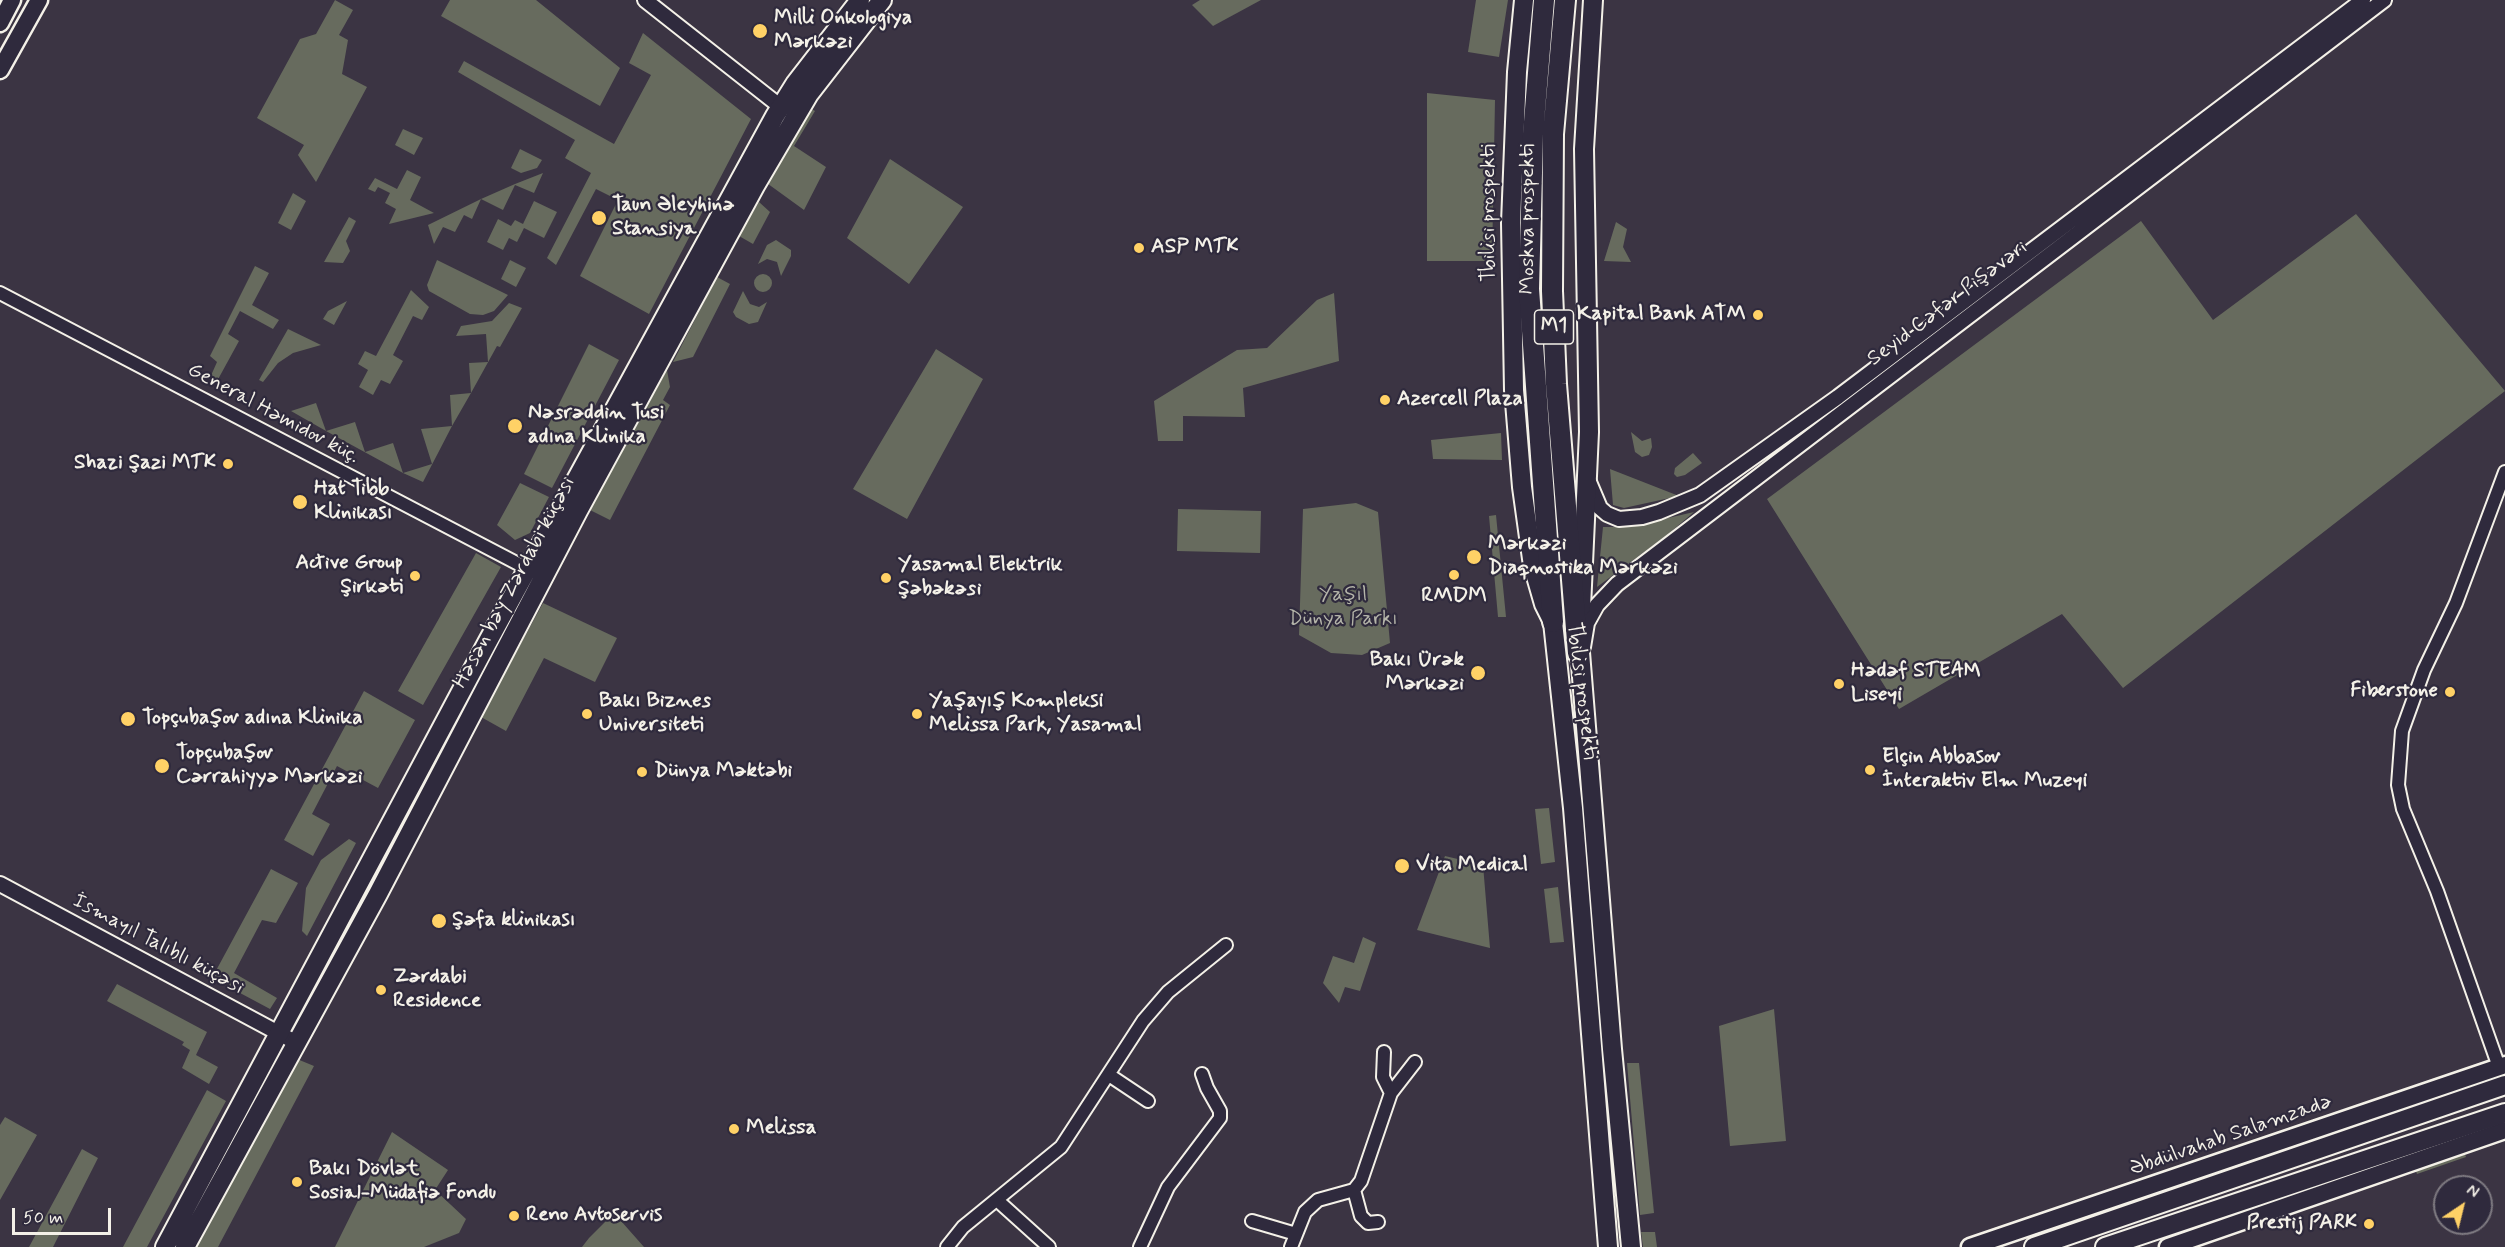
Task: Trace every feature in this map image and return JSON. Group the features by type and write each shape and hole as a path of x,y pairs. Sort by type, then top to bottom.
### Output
{"highway":[{"name":"Moskva prospekti","path":"1544,0 1533,134 1529,289 1552,622"},
{"name":"Moskva prospekti","path":"1565,0 1553,134 1552,291 1556,384 1579,662"}],"main road":[{"path":"0,22 12,0"},
{"path":"0,70 39,0"},
{"name":"Həsən bəy Zərdabi küçəsi","path":"165,1247 454,706 780,107 860,0"},
{"name":"Həsən bəy Zərdabi küçəsi","path":"185,1247 297,1043 578,511 793,118 842,49 882,0"},
{"name":"Tbilisi prospekti","path":"1524,0 1513,141 1511,223 1513,368 1522,487 1533,567 1552,622 1573,808 1608,1247"},
{"name":"Tbilisi prospekti","path":"1593,0 1584,208 1588,384 1587,478 1579,662 1631,1247"},
{"path":"454,706 472,715"},
{"path":"443,727 461,735"},
{"name":"Əbdülvahab Salamzadə","path":"1970,1247 2469,1078 2503,1072"},
{"name":"Əbdülvahab Salamzadə","path":"2034,1247 2441,1107 2503,1072"},
{"path":"2441,1107 2469,1078"},
{"path":"2105,1247 2505,1113"},
{"path":"2454,1130 2488,1136"},
{"path":"2168,1247 2505,1130"}],"street":[{"path":"645,0 780,107"},
{"name":"Seyid Cəfər Pişəvəri","path":"1587,478 1600,508 1613,516 1630,519 1682,504 1700,495 1744,461 1838,397 2363,0"},
{"name":"Seyid Cəfər Pişəvəri","path":"1579,662 1587,623 1604,597 1756,476 2384,0"},
{"name":"General Həmidov küç.","path":"0,293 528,569"},
{"path":"1744,461 1756,476"},
{"path":"2503,1072 2403,809 2398,785 2402,731 2424,670 2456,603 2505,472"},
{"name":"İsmayıl Talıblı küçəsi","path":"0,884 297,1043"},
{"path":"947,1247 963,1227 998,1201 1061,1147 1143,1021 1168,992 1226,945"},
{"path":"1384,1052 1383,1077 1391,1094"},
{"path":"1290,1247 1305,1212 1318,1200 1354,1190 1361,1180 1391,1094 1415,1062"},
{"path":"1140,1247 1168,1187 1220,1118 1220,1111 1202,1074"},
{"path":"1109,1075 1148,1101"},
{"path":"1354,1190 1361,1216 1368,1222 1378,1222"},
{"path":"998,1201 1049,1247"},
{"path":"1252,1221 1296,1234"}],"green space":[{"path":"335,0 353,10 339,35 348,40 342,74 367,87 316,182 298,155 304,145 257,118 300,39 316,34"},
{"path":"450,0 536,0 620,68 600,106 441,16"},
{"path":"1200,0 1261,0 1213,26 1192,5"},
{"path":"1476,0 1508,0 1499,57 1468,52"},
{"path":"643,33 751,119 649,314 580,276 618,200 596,189 556,265 547,258 591,173 565,158 575,140 458,72 464,61 614,144 651,75 629,63"},
{"path":"1427,93 1495,100 1492,261 1427,261"},
{"path":"808,107 815,111 794,146 826,167 804,210 764,181"},
{"path":"403,129 423,138 414,155 395,145"},
{"path":"520,149 542,160 537,168 521,173 511,168"},
{"path":"890,159 963,207 909,284 847,238"},
{"path":"407,170 421,177 410,200 434,213 389,224 396,209 385,203 390,193 378,187 375,192 368,189 375,178 397,189"},
{"path":"543,173 534,193 515,185 503,210 481,199"},
{"path":"293,193 306,201 291,230 278,223"},
{"path":"481,199 472,219 464,215 455,232 443,227 434,244 428,225"},
{"path":"534,201 557,212 544,238 524,228 517,242 509,238 503,250 487,242 498,219 511,226 515,220 523,224"},
{"path":"759,202 770,212 753,244 739,236"},
{"path":"2356,214 2505,391 2123,688 2062,614 1899,709 1767,499 2141,221 2213,320"},
{"path":"349,217 356,221 346,241 350,251 343,263 324,262"},
{"path":"1616,222 1627,229 1623,247 1631,262 1604,261"},
{"path":"776,240 791,250 791,256 781,276 777,262 767,259 758,264 767,245"},
{"path":"437,260 508,295 494,311 483,315 470,314 429,291 427,285"},
{"path":"510,260 526,268 516,287 501,279"},
{"path":"255,266 269,273 252,305 279,320 273,329 240,311 228,334 239,341 216,383 209,380 217,362 210,356"},
{"path":"763,274 769,277 772,283 769,289 763,292 757,289 754,283 757,277"},
{"path":"717,277 730,284 693,357 673,362"},
{"path":"411,290 429,307 422,320 413,316 393,355 403,361 390,384 381,380 373,395 359,387 368,370 358,364 365,351 376,356"},
{"path":"743,291 750,304 759,307 767,302 758,322 749,324 736,317 733,312"},
{"path":"1334,293 1339,361 1243,388 1245,417 1183,416 1183,441 1158,441 1154,401 1237,350 1267,348 1317,300"},
{"path":"347,301 334,325 323,319 328,311"},
{"path":"509,303 522,308 500,347 497,346 471,393 469,363 488,362 486,334 456,336 461,326 492,321"},
{"path":"288,329 321,345 293,353 278,363 263,382 259,380"},
{"path":"589,344 619,360 552,488 524,474"},
{"path":"936,349 983,379 907,519 853,489"},
{"path":"667,370 670,387 663,400 670,405 610,520 590,510"},
{"path":"471,393 452,426 450,395"},
{"path":"316,403 326,431 291,411"},
{"path":"355,422 365,452 393,443 403,473 326,431"},
{"path":"452,426 423,482 403,473 432,464 421,429"},
{"path":"1631,432 1642,441 1651,438 1652,447 1649,455 1642,457 1635,452"},
{"path":"1501,433 1502,460 1433,459 1431,440"},
{"path":"1693,453 1702,463 1685,475 1677,477 1674,474 1675,468"},
{"path":"1610,469 1679,496 1624,508 1613,505"},
{"path":"520,483 549,497 530,533 515,540 497,525"},
{"name":"Yaşıl Dünya Parkı","path":"1356,503 1378,512 1390,643 1362,655 1331,653 1299,635 1303,509"},
{"path":"1178,509 1261,511 1260,553 1177,551"},
{"path":"1694,512 1597,587 1603,527 1629,527"},
{"path":"1496,515 1506,617 1498,617 1489,516"},
{"path":"476,553 501,567 423,705 398,691"},
{"path":"543,603 617,638 595,682 544,658 506,731 481,717"},
{"path":"364,691 415,720 378,788 337,766 312,814 330,824 313,856 284,840"},
{"path":"1549,808 1555,862 1541,864 1535,809"},
{"path":"349,839 356,843 307,936 302,931 306,888 321,860"},
{"path":"1445,856 1483,865 1490,948 1417,930"},
{"path":"271,869 298,883 276,923 262,920 234,973 277,998 270,1009 212,978"},
{"path":"1558,887 1564,942 1550,943 1544,889"},
{"path":"1363,937 1376,943 1360,991 1345,987 1339,1003 1323,983 1333,956 1354,963"},
{"path":"117,984 207,1032 196,1055 218,1067 209,1084 182,1068 190,1050 182,1045 184,1042 107,1001"},
{"path":"1774,1009 1786,1141 1730,1146 1719,1026"},
{"path":"297,1059 314,1066 218,1247 195,1247"},
{"path":"1627,1063 1639,1063 1654,1213 1640,1215"},
{"path":"207,1090 226,1101 147,1247 123,1247"},
{"path":"5,1117 37,1135 0,1200 0,1125"},
{"path":"392,1132 448,1170 435,1190 466,1219 459,1233 424,1247 335,1247"},
{"path":"82,1149 98,1158 53,1247 29,1247"},
{"path":"2464,1152 2466,1157 2417,1174 2415,1169"},
{"path":"614,1213 644,1247 582,1247 589,1238"},
{"path":"1641,1232 1655,1232 1657,1247 1643,1247"}],"place":[{"name":"Milli Onkologiya Mərkəzi","path":"760,31"},
{"name":"Taun Əleyhinə Stansiya","path":"599,218"},
{"name":"ASP MTK","path":"1139,248"},
{"name":"Kapital Bank ATM","path":"1758,315"},
{"name":"Azercell Plaza","path":"1385,400"},
{"name":"Nəsrəddin Tusi adına Klinika","path":"515,426"},
{"name":"Shazi Şazi MTK","path":"228,464"},
{"name":"Hat Tibb Klinikası","path":"300,502"},
{"name":"Mərkəzi Diaqnostika Mərkəzi","path":"1474,557"},
{"name":"RMDM","path":"1454,575"},
{"name":"Active Group Şirkəti","path":"415,576"},
{"name":"Yasamal Elektrik Şəbəkəsi","path":"886,578"},
{"name":"Bakı Ürək Mərkəzi","path":"1478,673"},
{"name":"Hədəf STEAM Liseyi","path":"1839,684"},
{"name":"Fiberstone","path":"2450,692"},
{"name":"Bakı Biznes Universiteti","path":"587,714"},
{"name":"Yaşayış Kompleksi Melissa Park, Yasamal","path":"917,714"},
{"name":"Topçubaşov adına Klinika","path":"128,719"},
{"name":"Topçubaşov Cərrahiyyə Mərkəzi","path":"162,766"},
{"name":"Elçin Abbasov İnteraktiv Elm Muzeyi","path":"1870,770"},
{"name":"Dünya Məktəbi","path":"642,772"},
{"name":"Vita Medical","path":"1402,866"},
{"name":"Şəfa klinikası","path":"439,921"},
{"name":"Zərdabi Residence","path":"381,990"},
{"name":"Melissa","path":"734,1129"},
{"name":"Bakı Dövlət Sosial-Müdafiə Fondu","path":"297,1182"},
{"name":"Reno Avtoservis","path":"514,1216"},
{"name":"Prestij PARK","path":"2369,1224"}]}
